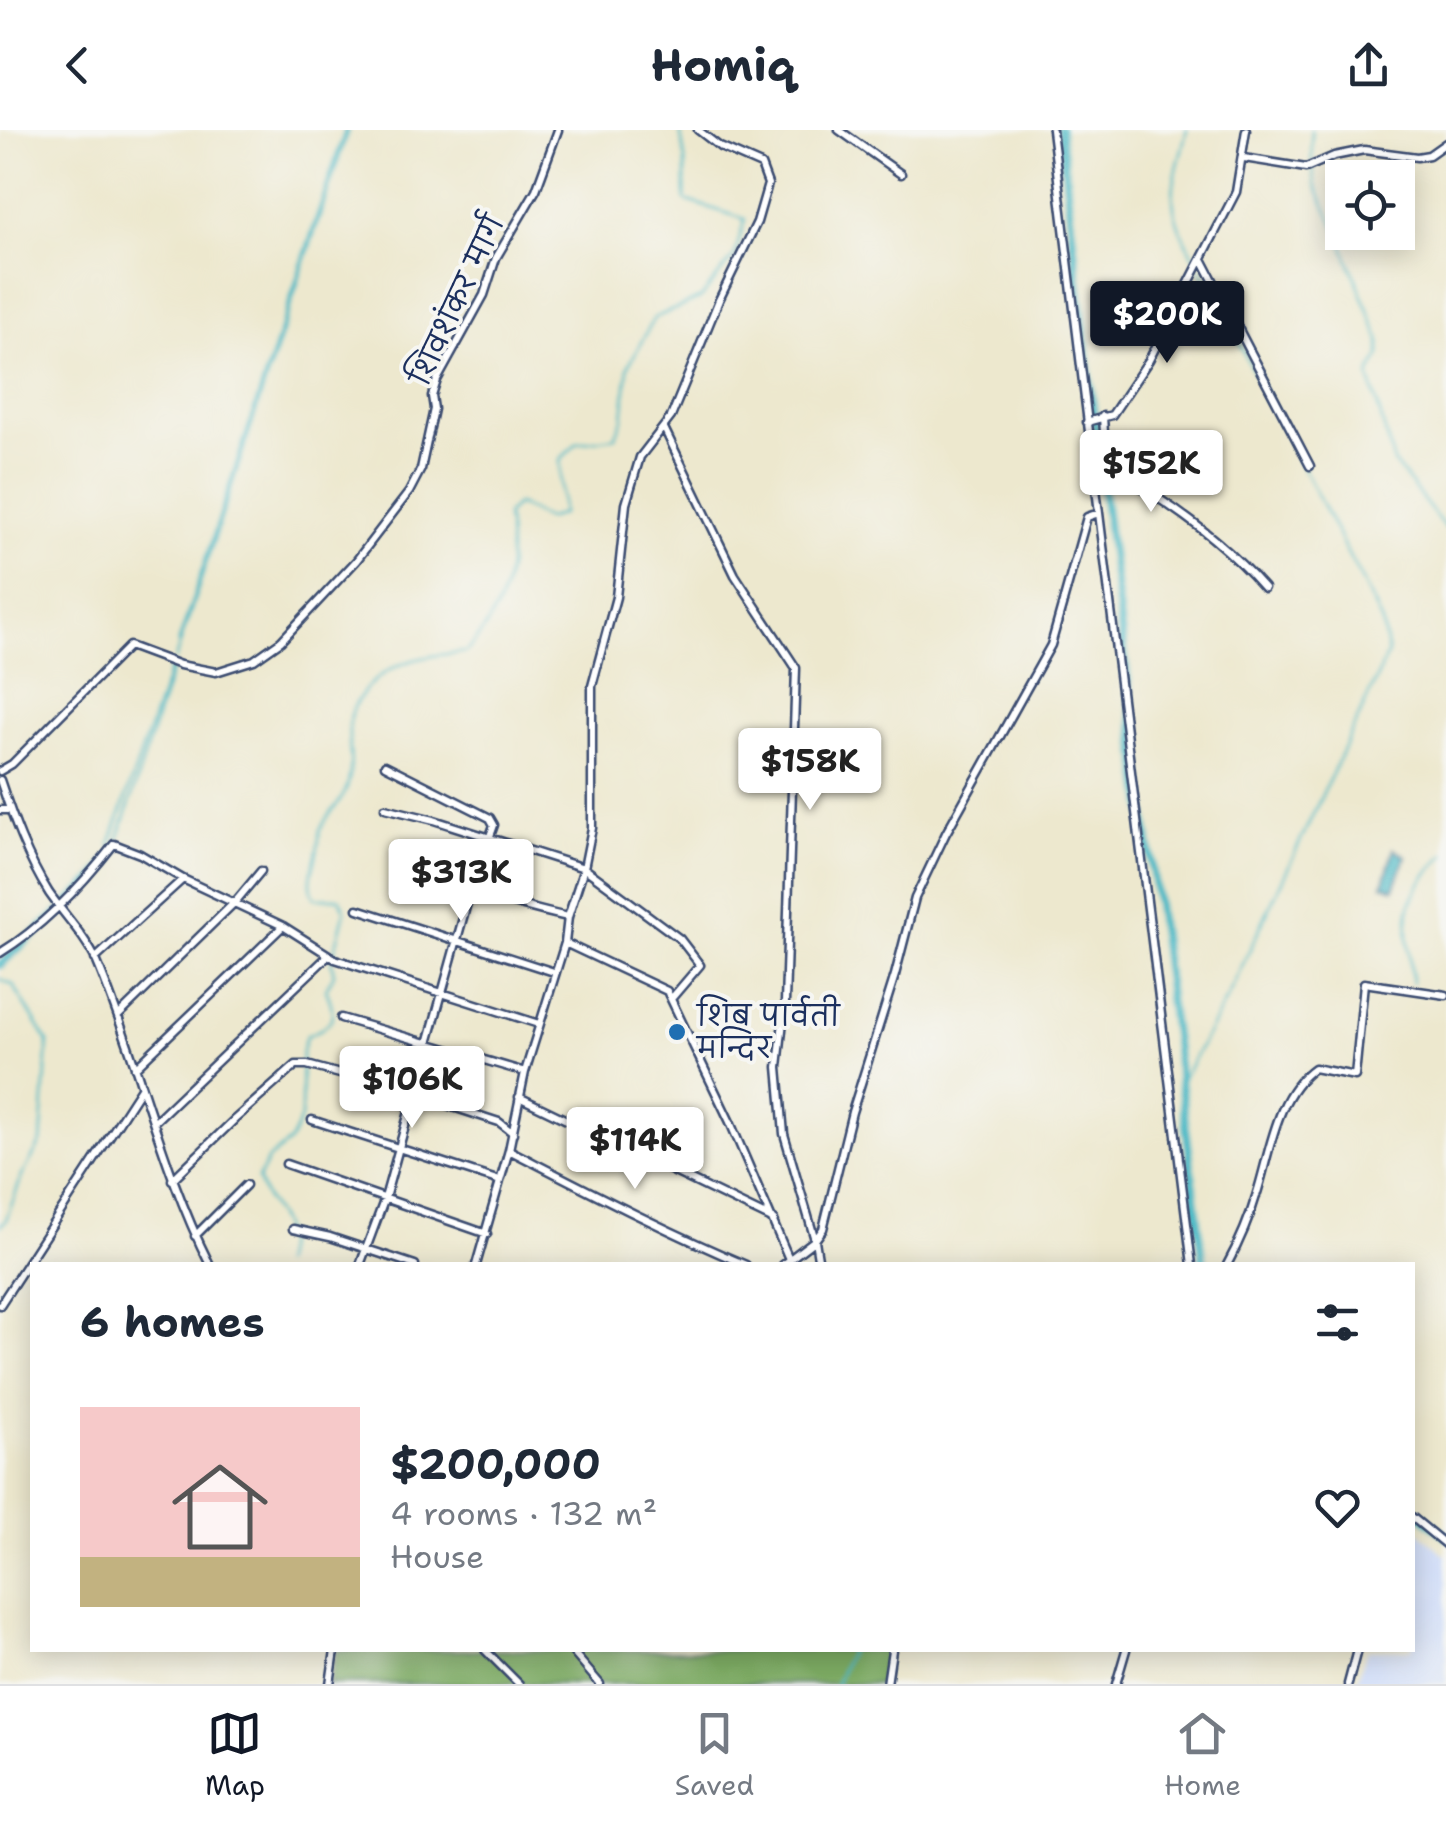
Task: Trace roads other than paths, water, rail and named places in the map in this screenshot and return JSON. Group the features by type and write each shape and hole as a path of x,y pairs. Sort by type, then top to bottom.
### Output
{"street":[{"name":"शिवशंकर मार्ग","path":"0,771 12,764 129,646 180,665 216,672 268,652 324,599 409,492 421,469 437,380 484,295 496,258 536,190 558,130"},
{"path":"477,1262 509,1150 525,1072 565,943 568,917 592,828 592,686 616,597 626,504 640,457 649,441 664,428 756,222 768,184 761,165 720,147 698,130"},
{"path":"839,130 902,174"},
{"path":"1052,130 1095,419 1106,467 1147,489 1264,588"},
{"path":"1095,419 1112,414 1150,360 1236,192 1246,130"},
{"path":"1244,158 1306,168 1334,156 1364,150 1429,155 1446,143"},
{"path":"1199,263 1310,466"},
{"path":"1095,419 1099,513 1192,1262"},
{"path":"664,428 736,575 796,668 785,1004 778,1068 784,1134 818,1262"},
{"path":"565,943 667,991 774,1220 785,1262 823,1229 852,1112 896,975 915,898 946,832 1051,645 1087,517 1099,513"},
{"path":"361,1262 384,1198 472,888 494,825 490,818 384,764"},
{"path":"0,780 30,860 95,959 172,1180 208,1262"},
{"path":"385,808 584,868 680,939 700,964 671,999"},
{"path":"0,810 10,810"},
{"path":"0,953 21,940 58,905 98,866 112,845 140,854 236,902 319,946 332,957 539,1024"},
{"path":"394,868 472,888 522,908 568,917"},
{"path":"118,1016 236,902 261,871"},
{"path":"95,959 184,879"},
{"path":"358,909 554,972"},
{"path":"135,1068 283,926"},
{"path":"154,1122 332,957"},
{"path":"1228,1262 1256,1196 1274,1130 1304,1075 1314,1068 1355,1076 1364,983 1446,995"},
{"path":"341,1018 525,1072"},
{"path":"172,1180 296,1066 306,1065 413,1094 499,1122 513,1133"},
{"path":"0,1305 142,1086"},
{"path":"519,1097 774,1220"},
{"path":"312,1120 500,1181"},
{"path":"509,1150 669,1232 739,1262"},
{"path":"286,1164 487,1234"},
{"path":"195,1236 246,1184"},
{"path":"293,1229 406,1262"},
{"path":"1415,1519 1446,1545"},
{"path":"330,1684 335,1652"},
{"path":"487,1652 518,1684"},
{"path":"573,1652 600,1684"},
{"path":"887,1684 892,1652"},
{"path":"1116,1684 1125,1652"},
{"path":"1348,1684 1356,1652"}],"water":[{"path":"1394,849 1406,856 1394,889 1383,885"}],"waterway":[{"path":"178,644 345,130"},
{"path":"175,659 348,130"},
{"path":"334,953 345,911 340,898 315,898 311,878 320,830 348,784 349,728 355,706 372,683 395,667 436,655 466,652 490,620 504,588 509,554 506,515 517,504 546,519 562,514 560,460 577,443 615,437 623,419 628,367 654,318 701,298 735,255 745,219 685,200 680,130"},
{"path":"1060,130 1204,1262"},
{"path":"1187,130 1173,197 1178,224 1196,261"},
{"path":"1311,130 1312,161"},
{"path":"1313,169 1315,184 1380,340 1380,357 1369,375 1394,463 1446,529"},
{"path":"1179,1085 1228,996 1388,654 1382,623 1370,597 1200,268"},
{"path":"110,845 171,665"},
{"path":"118,841 172,668"},
{"path":"67,905 97,876 116,850"},
{"path":"1412,983 1408,943 1412,899 1446,854"},
{"path":"0,965 59,912"},
{"path":"282,1262 282,1227 258,1179 268,1159 290,1142 301,1118 302,1050 306,1036 331,1019 326,989 334,974 331,960"},
{"path":"0,979 13,985 48,1042 41,1142 0,1226"},
{"path":"1415,1510 1446,1536"},
{"path":"836,1684 849,1652"}],"place":[{"name":"शिब पार्वती मन्दिर","path":"677,1032"}]}
